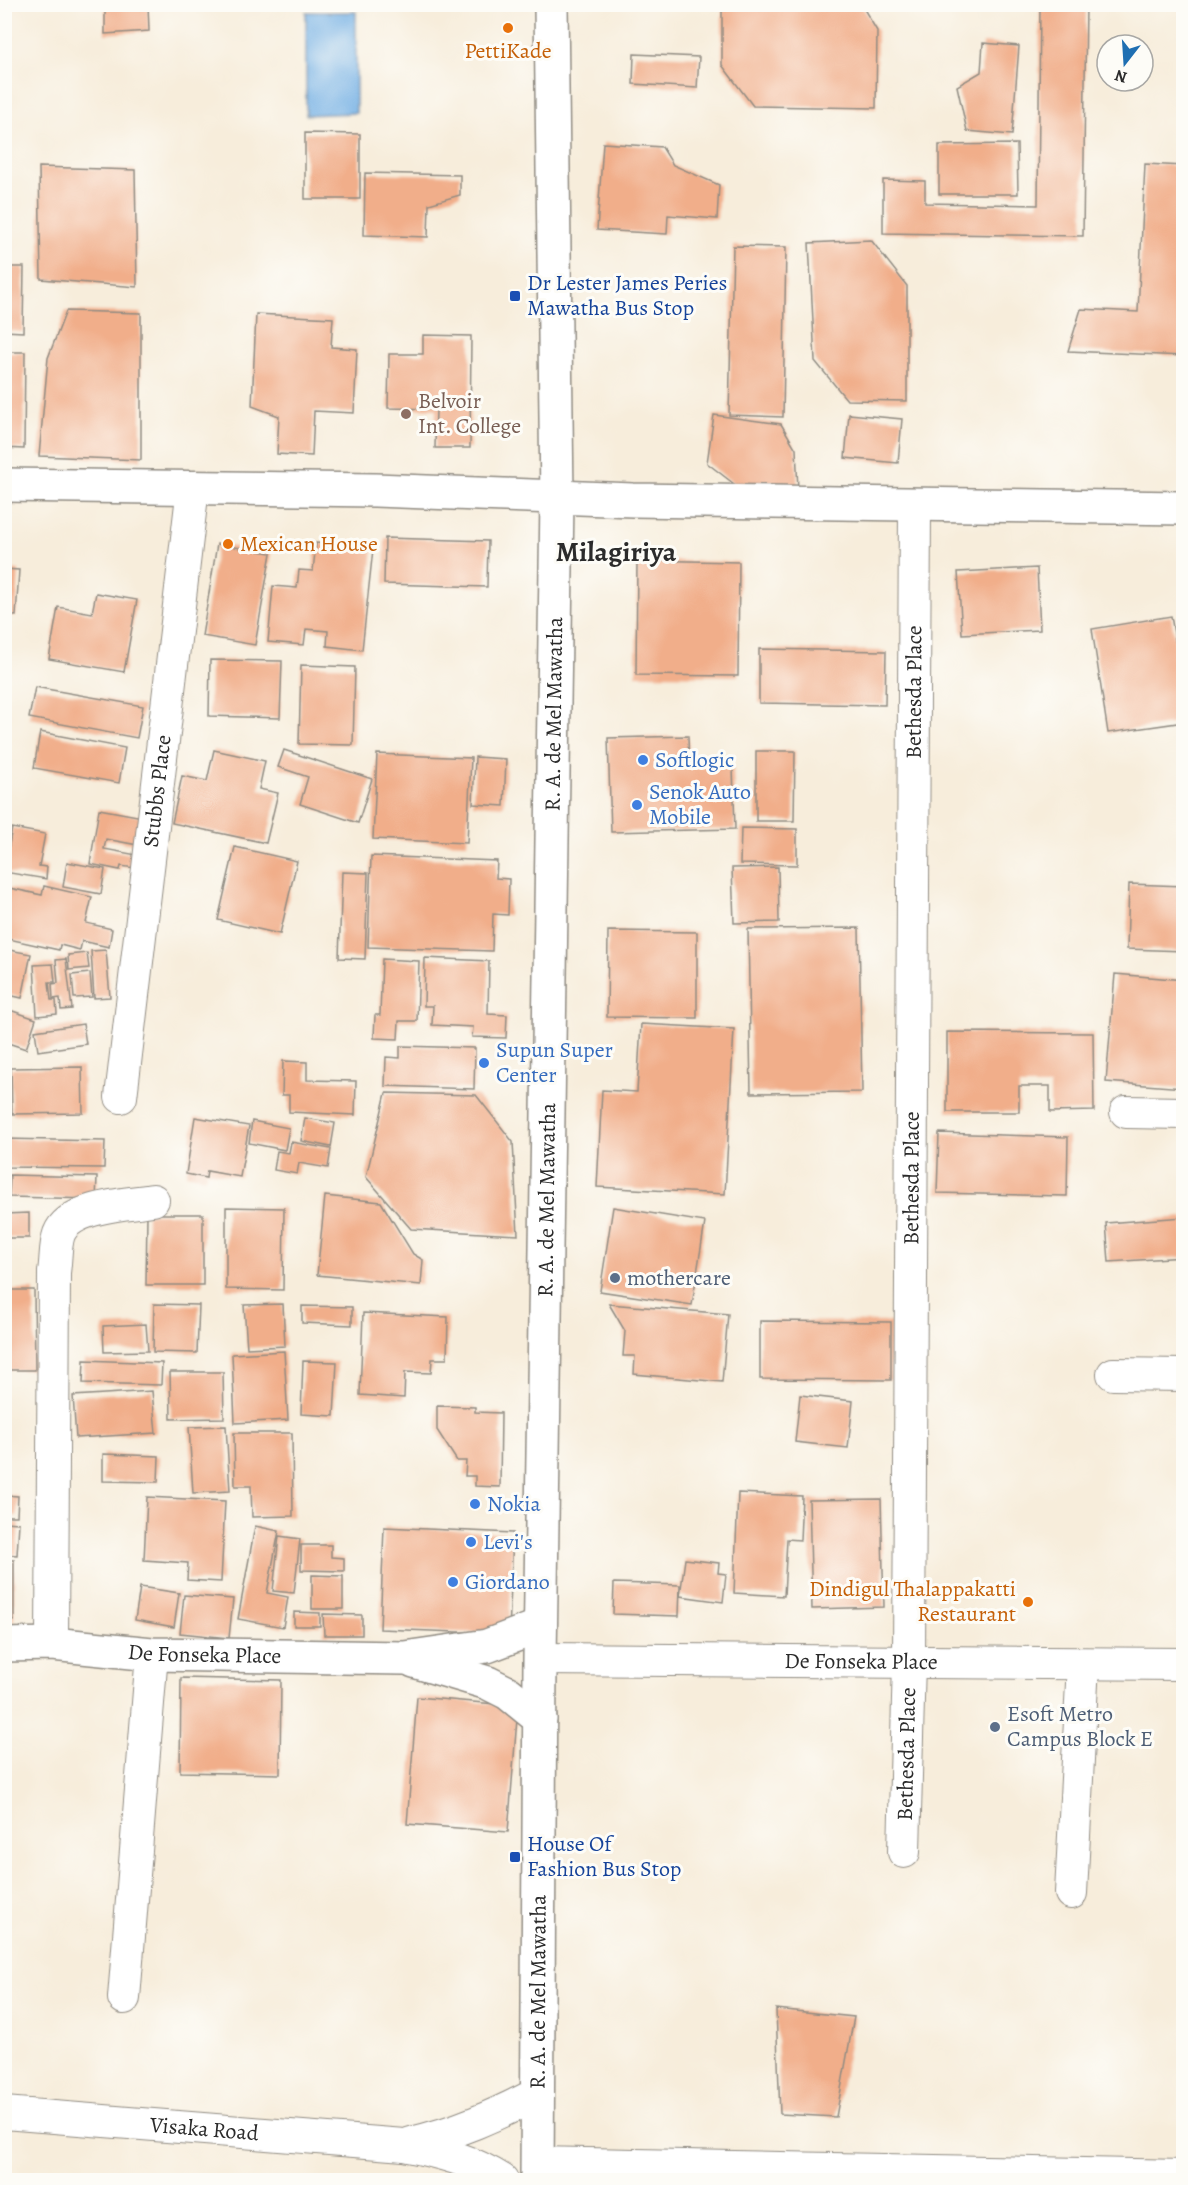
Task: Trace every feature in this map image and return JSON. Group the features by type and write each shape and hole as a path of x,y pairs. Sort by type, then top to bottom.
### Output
{"main road":[{"name":"R. A. de Mel Mawatha","path":"537,2172 540,1626 556,499 551,4"},
{"path":"4,485 375,490 556,499 1184,508"},
{"name":"De Fonseka Place","path":"4,1645 52,1644 152,1654 404,1658 487,1646 540,1626"},
{"name":"De Fonseka Place","path":"404,1658 488,1683 508,1693 540,1719"}],"street":[{"name":"Stubbs Place","path":"121,1097 193,487"},
{"name":"Bethesda Place","path":"904,1852 909,1661 915,504"},
{"path":"1126,1112 1184,1113"},
{"path":"52,1644 54,1272 59,1234 70,1220 88,1211 153,1200"},
{"path":"1113,1374 1184,1375"},
{"path":"124,1998 152,1654"},
{"name":"De Fonseka Place","path":"540,1659 1184,1664"},
{"path":"1071,1893 1083,1664"},
{"name":"Visaka Road","path":"404,2145 445,2136 491,2117 537,2094"},
{"name":"Visaka Road","path":"4,2113 404,2145 453,2156 482,2167 501,2181"},
{"path":"537,2172 1184,2176"}],"water":[{"path":"306,12 356,12 356,113 306,115"}],"building":[{"path":"105,4 148,4 149,31 105,34"},
{"path":"722,4 861,4 877,31 876,108 753,106 722,65"},
{"path":"1040,4 1086,4 1083,236 883,233 883,180 925,181 925,203 1038,205"},
{"path":"983,43 1019,46 1012,135 967,131 957,86 981,72"},
{"path":"634,54 699,57 697,88 633,84"},
{"path":"305,133 360,134 360,199 305,199"},
{"path":"603,143 662,147 673,165 719,185 717,219 668,215 667,234 597,230"},
{"path":"1017,144 1018,194 939,194 939,145"},
{"path":"1145,164 1184,166 1184,356 1068,351 1081,309 1138,312"},
{"path":"39,167 135,170 137,287 41,279"},
{"path":"365,173 460,175 460,195 429,204 428,237 364,235"},
{"path":"871,240 907,286 907,401 847,400 815,361 809,243"},
{"path":"733,246 786,247 783,417 729,415"},
{"path":"4,267 24,267 23,332 4,331"},
{"path":"66,311 141,313 141,460 39,456 48,358"},
{"path":"256,314 333,318 331,347 357,349 354,413 314,411 312,456 277,454 279,416 252,406"},
{"path":"423,335 471,336 470,448 435,448 436,409 388,408 389,354 423,354"},
{"path":"4,352 25,352 24,449 4,448"},
{"path":"849,414 902,419 898,463 845,458"},
{"path":"714,415 781,424 796,449 798,489 742,490 707,463"},
{"path":"385,538 488,541 487,587 384,584"},
{"path":"316,543 373,549 362,650 327,646 328,631 306,629 304,645 268,642 273,586 297,588 299,570 313,571"},
{"path":"217,544 271,553 255,645 202,636"},
{"path":"637,560 739,562 738,676 636,675"},
{"path":"1037,568 1040,630 962,634 958,572"},
{"path":"4,569 19,570 16,616 4,615"},
{"path":"96,593 137,600 124,672 49,659 58,607 92,613"},
{"path":"1171,616 1184,691 1184,722 1108,733 1092,629"},
{"path":"759,649 886,651 885,705 759,703"},
{"path":"210,660 282,661 280,718 209,716"},
{"path":"301,665 355,667 353,745 299,744"},
{"path":"35,687 143,706 137,738 29,718"},
{"path":"40,732 125,748 119,783 34,768"},
{"path":"688,736 689,767 733,767 735,829 611,832 608,738"},
{"path":"214,750 265,761 259,789 278,793 266,843 172,823 182,776 207,781"},
{"path":"284,750 372,779 358,823 300,804 308,777 278,767"},
{"path":"756,751 795,751 794,821 756,821"},
{"path":"377,754 471,758 467,843 373,839"},
{"path":"475,757 506,759 504,806 473,804"},
{"path":"99,809 143,817 138,845 106,839 104,849 137,855 135,868 121,866 120,870 90,864"},
{"path":"12,828 45,834 39,866 47,867 46,879 4,872"},
{"path":"741,828 797,829 797,865 740,864"},
{"path":"235,847 297,861 280,934 218,920"},
{"path":"371,856 497,861 496,878 509,879 508,915 493,914 492,951 368,947"},
{"path":"67,862 105,869 101,894 63,887"},
{"path":"778,867 779,922 734,923 732,868"},
{"path":"342,872 368,873 365,959 339,958"},
{"path":"1129,884 1184,886 1184,951 1127,949"},
{"path":"44,886 92,897 86,923 112,929 109,947 82,941 80,950 60,945 59,950 4,938 4,910 9,888 42,895"},
{"path":"859,928 862,1092 751,1093 748,929"},
{"path":"608,931 697,932 697,1018 607,1017"},
{"path":"4,949 31,954 22,998 4,994"},
{"path":"106,950 110,997 94,998 91,951"},
{"path":"87,953 89,968 69,970 68,955"},
{"path":"425,958 489,961 488,1014 507,1015 506,1038 472,1037 473,1027 432,1025 433,1006 424,1006"},
{"path":"66,959 72,1009 61,1010 60,998 53,999 52,984 58,983 56,960"},
{"path":"382,959 419,961 417,1021 399,1021 398,1039 374,1038 375,1015 380,1015"},
{"path":"53,964 55,982 49,982 51,1000 56,1000 57,1014 37,1016 34,965"},
{"path":"90,973 92,997 74,998 72,975"},
{"path":"1115,974 1184,980 1184,1088 1106,1082"},
{"path":"4,1008 36,1019 26,1049 5,1042 10,1029 4,1027"},
{"path":"83,1024 86,1044 38,1051 35,1031"},
{"path":"641,1024 734,1029 725,1194 597,1187 602,1090 637,1092"},
{"path":"947,1032 1093,1033 1094,1111 1050,1112 1050,1086 1019,1086 1019,1112 947,1112"},
{"path":"400,1046 475,1048 474,1089 385,1086 386,1057 400,1058"},
{"path":"283,1061 307,1062 307,1080 356,1081 355,1115 289,1112 289,1095 282,1095"},
{"path":"82,1067 83,1113 12,1114 11,1068"},
{"path":"386,1093 476,1095 513,1142 518,1235 411,1229 366,1177"},
{"path":"195,1117 249,1126 240,1177 207,1171 206,1178 186,1174"},
{"path":"305,1118 335,1123 331,1147 301,1141"},
{"path":"252,1121 289,1128 285,1150 249,1143"},
{"path":"939,1133 1068,1137 1067,1196 937,1193"},
{"path":"4,1139 105,1141 104,1168 4,1167"},
{"path":"291,1142 331,1149 328,1168 299,1163 297,1174 274,1170 277,1151 289,1153"},
{"path":"10,1175 97,1177 96,1199 9,1197"},
{"path":"325,1196 381,1202 413,1254 423,1260 421,1285 317,1275"},
{"path":"226,1207 284,1208 283,1290 226,1289"},
{"path":"613,1207 705,1222 692,1305 600,1291"},
{"path":"29,1213 29,1238 4,1238 4,1214"},
{"path":"147,1214 203,1214 203,1285 146,1285"},
{"path":"1184,1217 1184,1257 1109,1262 1106,1223"},
{"path":"4,1290 34,1290 35,1370 4,1370"},
{"path":"154,1304 199,1305 197,1353 153,1352"},
{"path":"283,1304 285,1346 247,1348 244,1305"},
{"path":"609,1304 728,1314 722,1382 634,1374 635,1356 623,1356 625,1331"},
{"path":"302,1306 352,1307 352,1325 302,1323"},
{"path":"363,1313 448,1317 447,1359 432,1359 431,1373 405,1372 404,1398 360,1395"},
{"path":"760,1321 891,1322 891,1380 760,1379"},
{"path":"146,1324 148,1351 104,1352 103,1326"},
{"path":"284,1351 288,1420 235,1423 232,1354"},
{"path":"84,1360 162,1363 161,1385 83,1383"},
{"path":"303,1361 337,1362 334,1416 301,1414"},
{"path":"170,1372 223,1372 224,1418 171,1419"},
{"path":"152,1391 156,1433 76,1438 73,1396"},
{"path":"800,1395 853,1401 848,1448 795,1442"},
{"path":"437,1406 475,1407 475,1412 501,1413 500,1487 475,1486 475,1476 465,1476 466,1461 457,1461 437,1430"},
{"path":"226,1426 230,1491 193,1493 189,1427"},
{"path":"234,1433 292,1433 293,1516 252,1517 251,1486 235,1486"},
{"path":"103,1454 159,1456 158,1482 103,1481"},
{"path":"738,1493 802,1496 800,1540 787,1539 784,1596 734,1593"},
{"path":"4,1495 18,1496 17,1516 4,1516"},
{"path":"147,1497 225,1501 221,1582 187,1580 188,1563 144,1560"},
{"path":"881,1499 884,1607 812,1609 809,1500"},
{"path":"4,1522 19,1523 17,1555 4,1554"},
{"path":"255,1526 279,1531 267,1593 288,1597 283,1627 238,1619"},
{"path":"384,1527 513,1533 509,1634 380,1629"},
{"path":"279,1536 300,1539 294,1593 273,1591"},
{"path":"301,1545 331,1545 331,1557 344,1558 344,1571 301,1570"},
{"path":"685,1559 719,1563 718,1573 726,1574 723,1602 680,1596"},
{"path":"4,1560 14,1560 14,1621 4,1620"},
{"path":"312,1575 343,1576 343,1609 312,1609"},
{"path":"614,1583 680,1585 679,1616 613,1614"},
{"path":"140,1587 179,1593 174,1627 135,1620"},
{"path":"184,1595 233,1599 229,1638 180,1633"},
{"path":"294,1612 320,1613 320,1626 294,1626"},
{"path":"323,1614 362,1615 362,1635 324,1635"},
{"path":"181,1678 281,1680 280,1774 180,1772"},
{"path":"417,1697 518,1706 508,1832 407,1824"},
{"path":"776,2009 854,2017 836,2117 780,2114"}],"place":[{"name":"PettiKade","path":"508,28"},
{"name":"Dr Lester James Peries Mawatha Bus Stop","path":"515,296"},
{"name":"Belvoir Int. College","path":"406,414"},
{"name":"Mexican House","path":"228,544"},
{"name":"Softlogic","path":"643,760"},
{"name":"Senok Auto Mobile","path":"637,805"},
{"name":"Supun Super Center","path":"484,1063"},
{"name":"mothercare","path":"615,1278"},
{"name":"Nokia","path":"475,1504"},
{"name":"Levi's","path":"471,1542"},
{"name":"Giordano","path":"453,1582"},
{"name":"Dindigul Thalappakatti Restaurant","path":"1028,1602"},
{"name":"Esoft Metro Campus Block E","path":"995,1727"},
{"name":"House Of Fashion Bus Stop","path":"515,1857"}],"district":[{"name":"Milagiriya","path":"616,552"}]}
